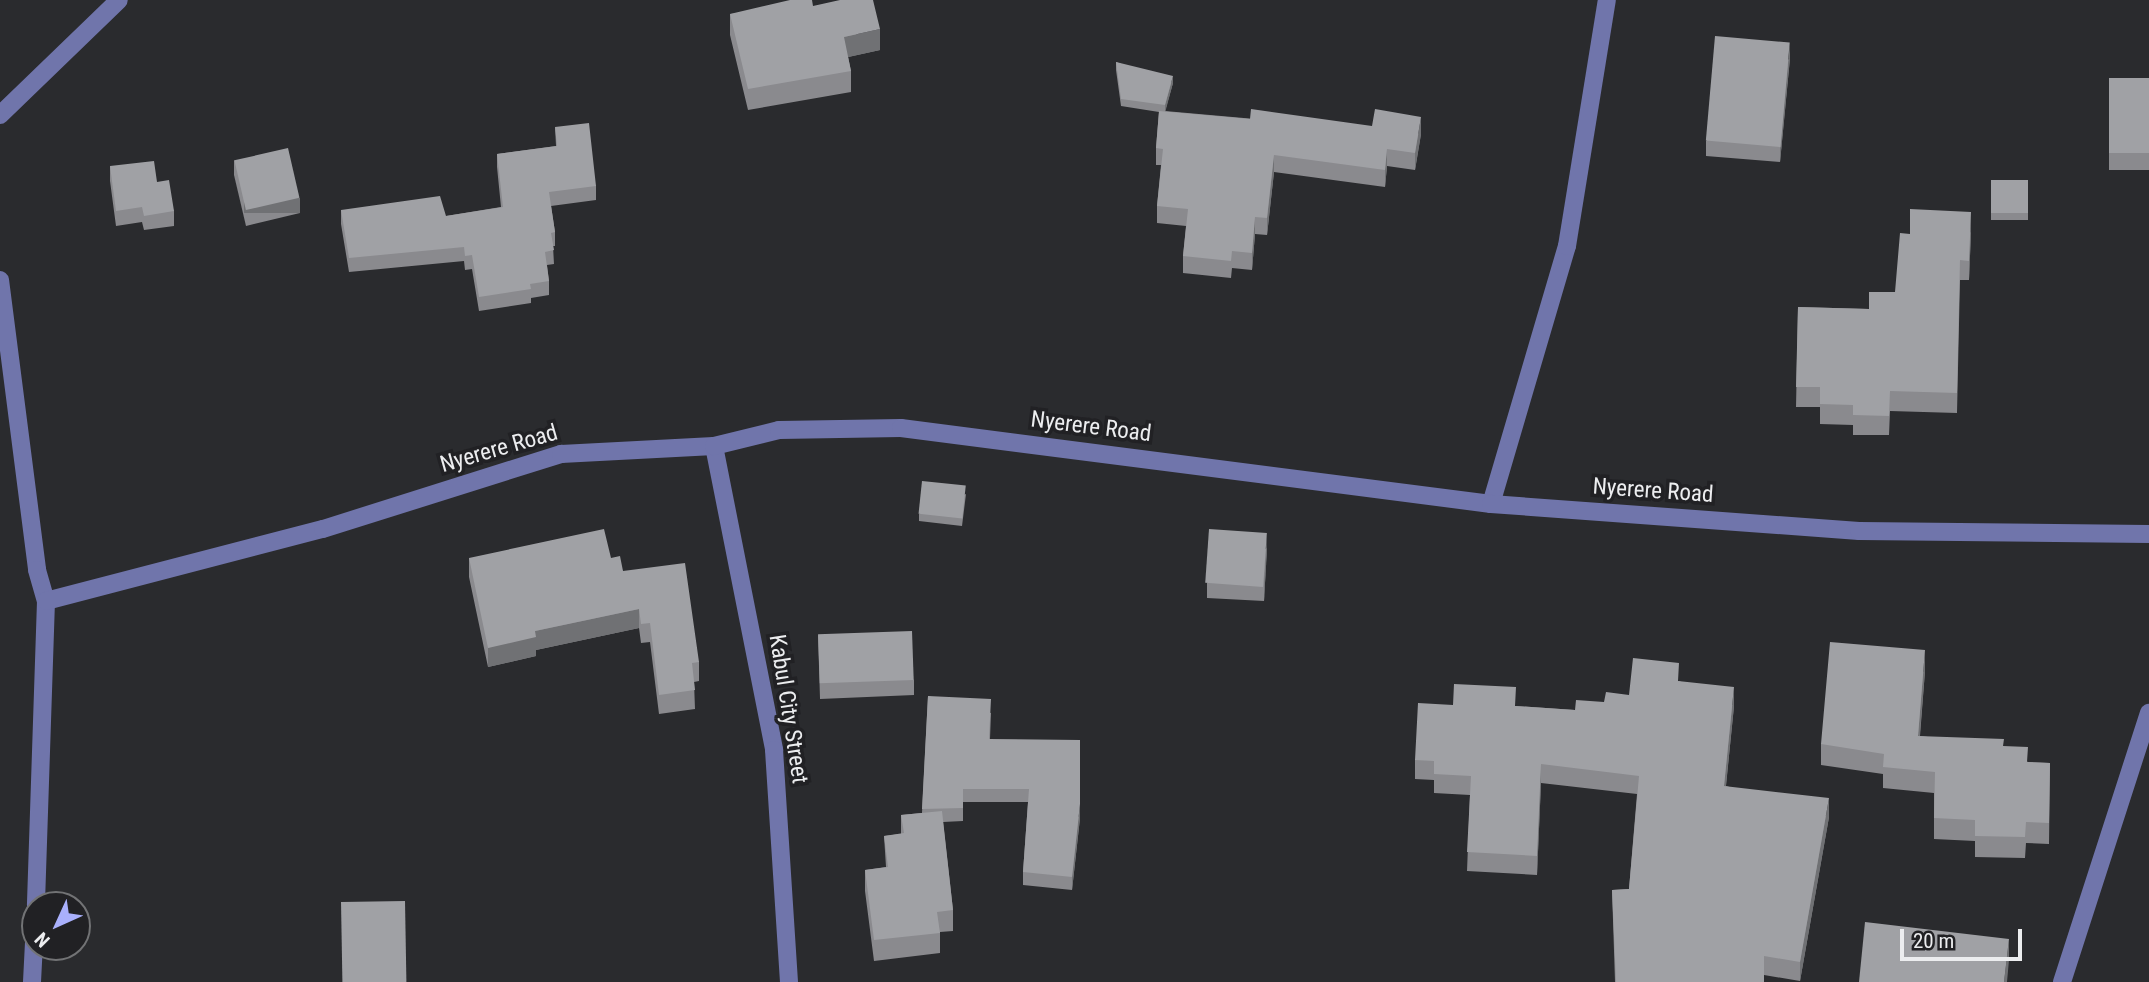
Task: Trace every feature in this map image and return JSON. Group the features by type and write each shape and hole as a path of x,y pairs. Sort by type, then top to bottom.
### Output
{"street":[{"path":"0,115 120,0"},
{"path":"1492,504 1567,246 1607,0"},
{"path":"0,280 5,355 37,570 46,601 36,891"},
{"name":"Nyerere Road","path":"46,601 323,528 561,454 714,446 779,430 901,428 1492,504 1859,531 2149,534"},
{"name":"Kabul City Street","path":"714,446 774,750 789,982"},
{"path":"2062,982 2149,713"},
{"path":"32,982 33,961"}],"building":[{"path":"790,0 812,0 813,6 840,0 873,0 880,29 844,37 851,71 748,89 730,14"},
{"path":"1715,36 1790,43 1781,147 1706,141"},
{"path":"1116,62 1173,76 1165,105 1121,99"},
{"path":"2109,78 2149,78 2149,153 2109,153"},
{"path":"1251,109 1372,126 1375,109 1421,117 1415,153 1387,149 1385,170 1274,155 1267,218 1255,217 1252,253 1232,251 1231,261 1183,256 1188,209 1157,206 1163,149 1156,148 1159,111 1250,119"},
{"path":"589,123 596,186 549,192 555,232 551,233 554,250 545,252 549,281 530,284 531,289 479,297 472,255 465,256 464,247 349,258 341,210 440,196 446,216 503,207 497,154 557,146 555,127"},
{"path":"288,148 299,198 246,210 234,160"},
{"path":"154,161 157,182 169,180 174,211 144,216 142,207 116,211 110,166"},
{"path":"1991,180 2028,180 2028,213 1991,213"},
{"path":"1910,209 1971,212 1969,261 1960,260 1957,393 1890,391 1889,416 1853,415 1853,405 1820,404 1820,387 1796,387 1798,307 1869,309 1869,292 1895,292 1900,233 1910,234"},
{"path":"922,481 966,486 962,518 919,514"},
{"path":"604,529 611,558 620,556 623,571 685,563 699,662 692,663 695,690 659,695 650,623 641,624 639,609 535,631 536,637 488,648 469,558"},
{"path":"1209,529 1267,533 1263,587 1205,583"},
{"path":"912,631 914,680 820,683 818,634"},
{"path":"1830,642 1925,650 1918,736 2004,739 2003,746 2028,747 2027,762 2050,763 2049,823 2026,822 2025,837 1975,836 1975,820 1934,818 1935,772 1883,767 1884,754 1821,744"},
{"path":"1633,658 1679,663 1678,681 1734,687 1724,786 1829,798 1800,962 1764,956 1764,982 1616,982 1612,890 1629,889 1639,776 1541,764 1537,856 1467,852 1471,776 1434,774 1434,761 1415,760 1418,703 1453,705 1454,684 1516,687 1515,706 1575,710 1576,700 1604,702 1606,692 1629,695"},
{"path":"928,696 991,699 989,739 1080,740 1080,804 1072,877 1023,872 1029,789 963,789 963,808 922,809"},
{"path":"942,811 953,910 937,912 940,933 874,940 865,870 888,867 884,836 904,833 901,815"},
{"path":"405,901 406,982 342,982 341,902"},
{"path":"1865,922 2009,939 2004,982 1859,982"}]}
